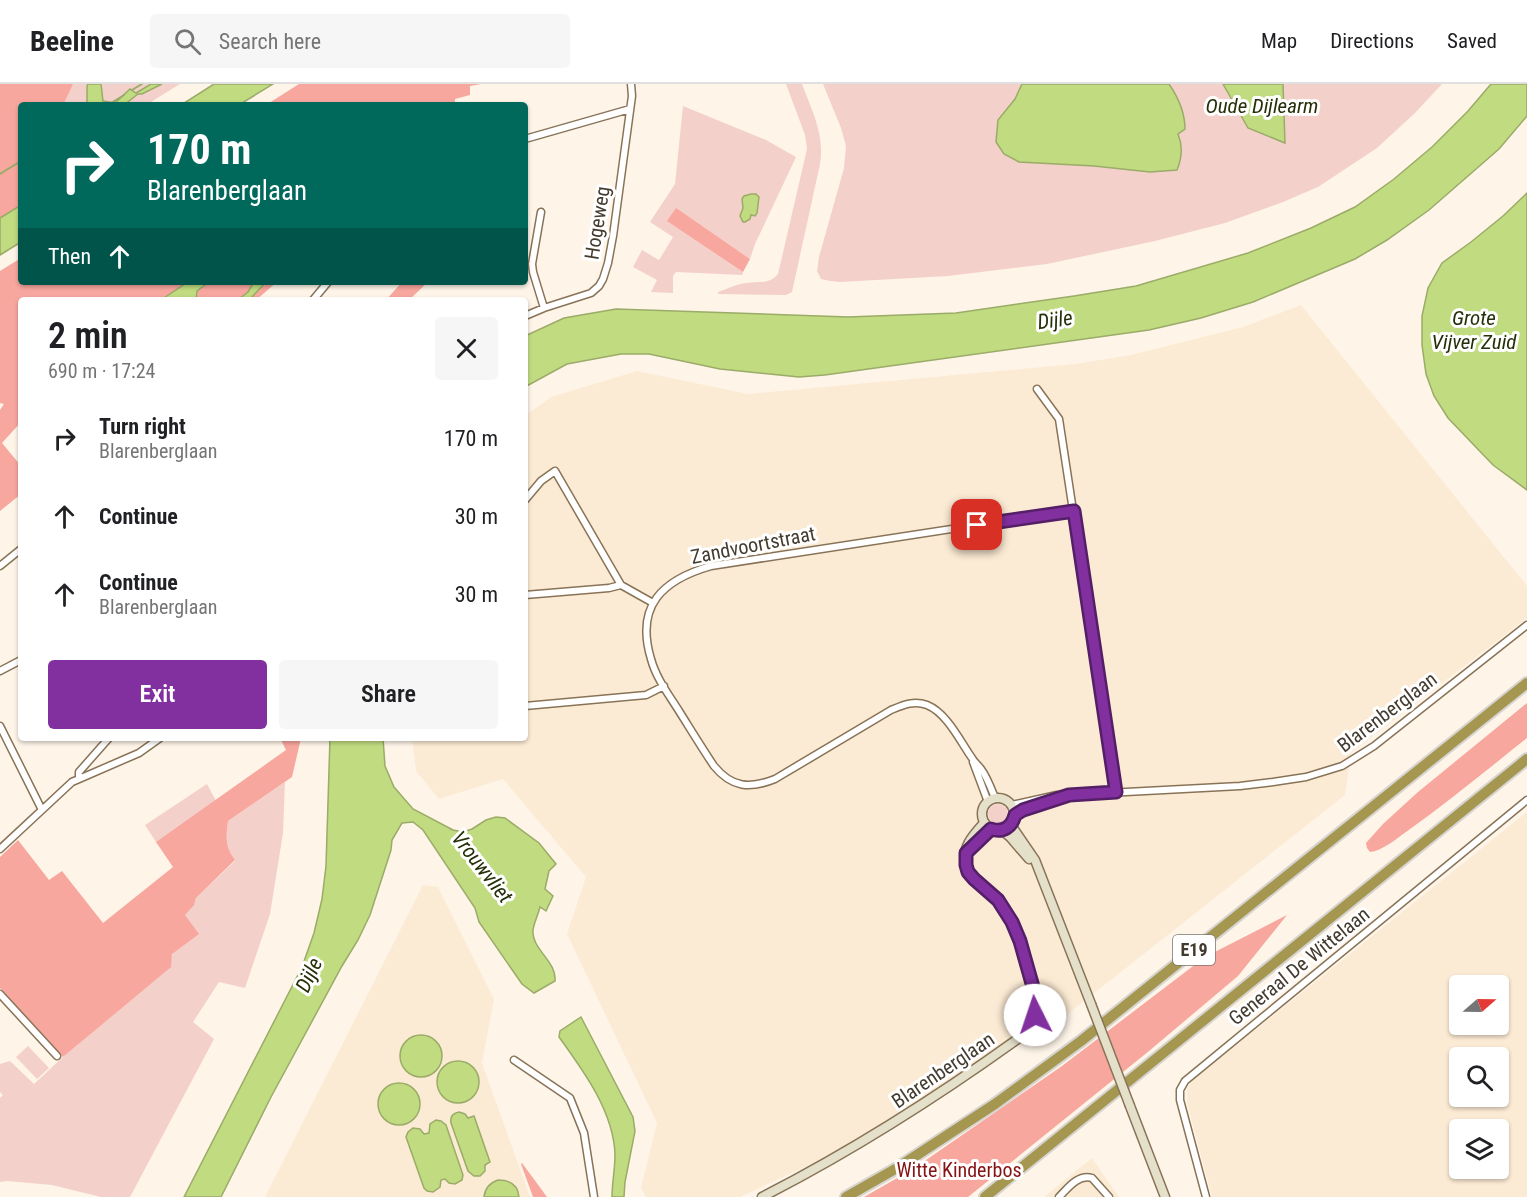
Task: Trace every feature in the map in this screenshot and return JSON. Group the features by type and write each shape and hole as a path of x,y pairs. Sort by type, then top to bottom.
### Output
{"highway":[{"name":"E19","path":"846,1197 897,1168 995,1104 1081,1041 1527,683"},
{"path":"985,1197 1527,759"}],"street":[{"name":"Hogeweg","path":"528,315 591,292 599,286 603,279 611,245 632,96 631,84"},
{"path":"528,138 630,109"},
{"path":"541,212 532,264 544,308"},
{"path":"316,297 326,285"},
{"path":"1037,389 1059,419 1116,792"},
{"path":"528,496 541,481 555,471 621,585 653,603"},
{"name":"Zandvoortstraat","path":"991,800 972,758 954,729 937,711 928,705 918,703 905,704 891,710 775,779 762,784 740,785 726,778 714,766 651,661 646,636 647,620 653,603 673,581 693,571 711,566 1042,514 1074,511"},
{"path":"0,566 18,551"},
{"path":"528,595 621,585"},
{"name":"Blarenberglaan","path":"1012,805 1057,795 1273,783 1306,777 1342,766 1374,746 1527,625"},
{"path":"0,671 18,662"},
{"path":"528,706 646,695 664,686"},
{"path":"0,726 42,810"},
{"path":"79,778 79,772 106,741"},
{"path":"1,847 72,782 139,753 156,741"},
{"name":"Blarenberglaan","path":"1015,815 1023,810 1069,795"},
{"path":"1002,830 1011,825 1015,815 1012,805 1005,799 991,800 985,805 982,814 988,826 1002,830 1011,837 1040,874"},
{"name":"Generaal De Wittelaan","path":"1206,1197 1180,1100 1180,1090 1185,1081 1527,800"},
{"path":"1011,825 1035,860 1165,1197"},
{"name":"Blarenberglaan","path":"762,1197 804,1176 910,1113 1019,1038 1032,1023 1036,1001 1020,941 1006,911 998,900 974,879 966,865 966,847 969,840 988,826"},
{"path":"2,999 57,1056"},
{"path":"514,1060 570,1098 584,1133 594,1197"},
{"path":"1059,1197 1079,1178 1089,1177 1109,1197"}],"shaded area":[{"path":"0,84 180,84 151,102 18,102"},
{"path":"786,84 802,84 817,123 821,143 820,164 792,292 786,295 718,294 718,292 739,284 767,281 778,274 807,149 805,135"},
{"path":"823,84 1442,84 1377,148 1318,187 1225,223 1155,241 1047,264 948,276 840,282 821,279 817,271 844,168 846,146"},
{"path":"683,106 766,140 796,157 750,259 676,209 668,221 743,272 742,275 676,272 673,276 673,293 651,292 657,280 633,267 642,250 659,260 673,237 650,222 675,184"},
{"path":"1301,305 1527,586 1527,618 1351,753 1345,795 1055,1024 820,1160 740,1197 646,1197 641,1188 657,1123 567,934 586,877 503,779 439,799 416,771 412,741 528,741 528,414 551,397 637,371 748,394 1075,364 1131,355 1243,327"},
{"path":"285,782 283,833 270,914 245,988 219,982 193,1022 214,1039 130,1197 101,1197 52,1185 0,1182 0,1098 3,1095 0,1092 0,1064 10,1061 34,1084 170,967 178,932 185,915 196,898 235,861 227,841 228,821"},
{"path":"207,784 216,801 156,842 145,825"},
{"path":"998,804 1005,807 1008,814 1005,821 998,824 991,821 988,814 991,807"},
{"path":"1527,812 1527,1197 1212,1197 1187,1103 1187,1088 1195,1078"},
{"path":"423,885 438,887 494,999 482,1063 530,1197 265,1197"},
{"path":"28,1046 49,1068 37,1079 16,1057"},
{"path":"1092,1158 1119,1197 1044,1197"}],"green space":[{"path":"0,84 73,84 64,102 18,102 18,206 16,210 0,220"},
{"path":"299,84 481,84 470,86 470,95 455,99 455,102 271,102"},
{"path":"676,208 750,259 743,272 667,221"},
{"path":"18,260 18,285 184,285 166,297 18,297 18,425 2,443 18,462 18,496 0,511 0,410 4,404 0,403 0,271"},
{"path":"205,285 252,285 242,297 196,297 197,291"},
{"path":"263,285 274,285 260,297 252,297"},
{"path":"399,285 425,285 412,297 389,297"},
{"path":"1527,703 1527,738 1398,838 1370,852 1366,843 1383,824 1418,792"},
{"path":"282,741 300,741 292,777 228,821 227,842 235,860 196,898 194,905 185,915 199,934 172,954 171,967 63,1057 0,988 0,857 18,840 49,880 62,871 103,923 173,867 156,842 286,750"},
{"name":"Witte Kinderbos","path":"1287,915 1238,976 968,1197 864,1197 913,1169 1062,1066 1205,957"},
{"path":"522,1163 547,1197 533,1197"}],"water":[{"path":"88,84 101,84 103,101 109,102 87,102"},
{"path":"151,84 162,84 142,94 138,94 128,102 116,102 130,89 136,93"},
{"path":"214,84 273,84 244,102 186,102"},
{"path":"1022,84 1169,84 1180,105 1185,123 1185,129 1178,134 1181,152 1177,170 1150,172 1019,162 1004,154 996,142 998,120 1015,99"},
{"name":"Oude Dijlearm","path":"1223,84 1283,84 1285,143 1248,128"},
{"name":"Dijle","path":"1491,84 1527,84 1527,116 1499,149 1429,210 1387,240 1355,259 1253,302 1201,318 1149,330 799,377 720,369 649,354 621,354 567,364 528,385 528,335 564,318 616,309 848,317 956,313 1136,286 1248,253 1311,228 1355,207 1394,179 1432,147"},
{"name":"Grote Vijver Zuid","path":"1527,193 1527,490 1493,465 1448,418 1434,396 1426,374 1422,345 1422,316 1428,288 1442,263 1503,216"},
{"path":"751,194 759,197 757,213 743,222 740,216 743,208 742,199"},
{"path":"18,207 18,244 0,255 0,218"},
{"path":"184,285 205,285 197,291 196,297 166,297"},
{"path":"252,285 263,285 252,297 242,297"},
{"path":"330,741 383,741 385,766 394,787 413,809 453,830 463,832 486,820 496,817 505,818 539,843 556,864 549,871 545,889 553,896 546,911 540,907 533,930 536,943 552,967 555,981 534,993 522,984 479,922 475,908 423,830 413,822 402,823 392,840 391,850 370,915 358,940 271,1097 221,1197 184,1197 302,967 314,933 322,899 326,866"},
{"path":"581,1017 633,1117 635,1131 624,1197 612,1197 615,1155 609,1123 603,1107 596,1092 559,1037 560,1031"},
{"path":"421,1035 436,1041 442,1056 436,1071 421,1077 406,1071 400,1056 406,1041"},
{"path":"458,1061 466,1062 473,1067 478,1074 478,1090 473,1097 466,1102 458,1103 450,1102 443,1097 438,1090 437,1082 438,1074 443,1067 450,1062"},
{"path":"399,1083 414,1089 420,1104 414,1119 399,1125 384,1119 378,1104 384,1089"},
{"path":"459,1112 468,1118 474,1116 490,1162 485,1165 485,1171 480,1176 474,1176 468,1171 451,1123 452,1116"},
{"path":"436,1120 446,1125 463,1175 462,1180 455,1184 445,1179 441,1180 440,1187 433,1192 424,1188 406,1137 413,1128 420,1129 424,1134 429,1133 430,1124"},
{"path":"498,1180 513,1184 519,1197 484,1197 488,1186"}],"waterway":[{"path":"132,90 142,84"},
{"path":"113,102 124,95"},
{"path":"0,174 18,163"}],"route":[{"path":"977,525 1074,511 1116,792 1069,795 1023,810 1015,815 1011,825 1002,830 991,829 966,853 968,872 998,900 1012,922 1020,941 1035,994 1035,1015"}],"water label":[{"name":"Vrouwvliet","path":"482,867"}]}
